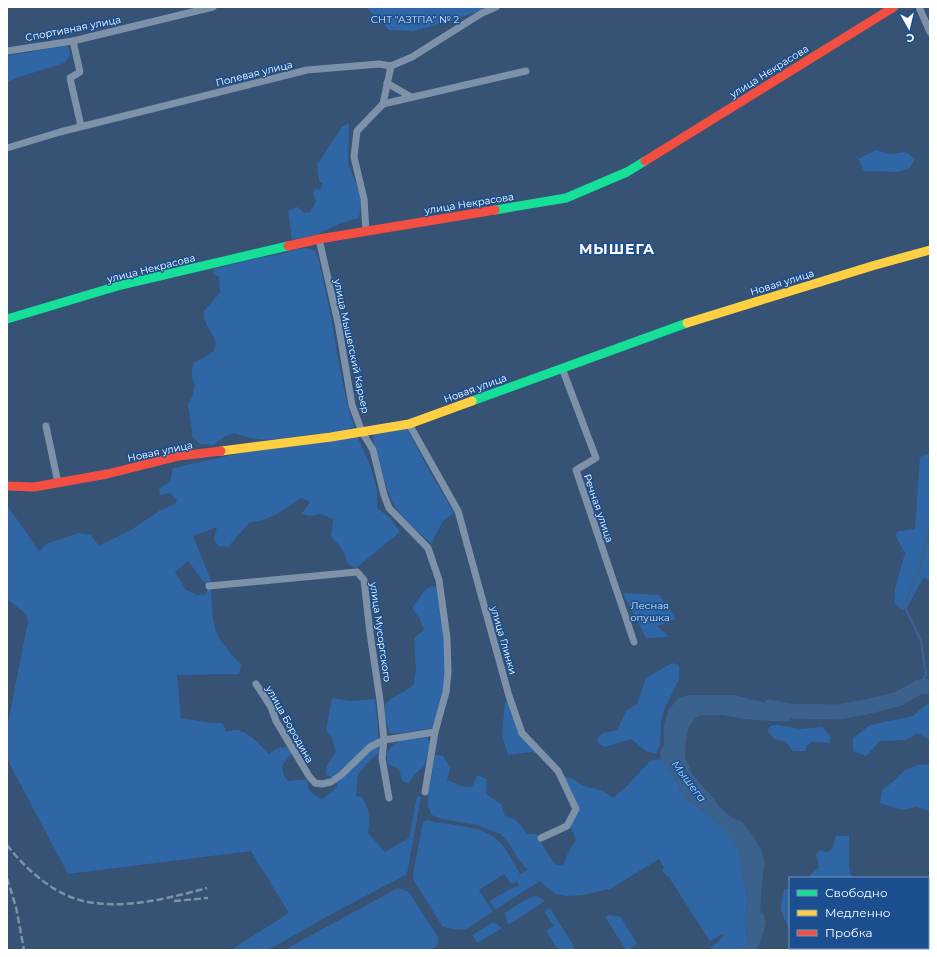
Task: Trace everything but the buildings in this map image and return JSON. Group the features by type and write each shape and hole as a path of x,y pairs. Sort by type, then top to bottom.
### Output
{"main road":[{"name":"улица Некрасова","path":"7,319 121,285 318,240 566,198 634,168 894,7"},
{"name":"Новая улица","path":"10,486 34,487 107,474 180,456 331,437 408,424 684,324 872,266 930,250"}],"street":[{"name":"Спортивная улица","path":"7,51 73,41 213,7"},
{"name":"Полевая улица","path":"7,148 80,126 308,70 379,64 391,66 412,57 482,13 496,7"},
{"path":"920,7 930,32"},
{"path":"73,41 80,72 70,78 80,126"},
{"path":"383,104 391,66"},
{"path":"366,231 364,199 354,157 357,131 383,104 526,71"},
{"path":"387,83 411,97"},
{"name":"улица Мышегский Карьер","path":"318,240 338,323 352,404 362,432 373,450 384,495 389,508 428,548 439,580 448,638 448,672 446,692 436,732 425,792"},
{"name":"Речная улица","path":"562,368 596,458 576,470 634,642"},
{"name":"улица Глинки","path":"408,424 458,511 509,696 522,734 558,771 576,810 567,826 541,838"},
{"path":"46,426 58,483"},
{"name":"улица Мусоргского","path":"209,586 357,572 364,580 380,700 384,740 382,758 389,798"},
{"name":"улица Бородина","path":"256,684 271,707 282,733 308,776 315,783 322,784 331,782 341,775 370,747 384,740"},
{"path":"384,740 436,732"}],"green space":[{"name":"СНТ \"АЗТПА\" № 2","path":"366,7 486,7 474,13 415,31 389,30"},
{"path":"65,46 69,48 70,56 64,63 16,78 7,83 7,56"},
{"path":"349,123 348,164 360,196 361,206 359,218 339,224 318,234 292,240 288,211 298,207 304,213 310,212 316,201 313,194 316,188 320,190 323,184 319,181 317,165 342,127"},
{"path":"876,150 890,154 906,152 915,159 910,168 898,172 864,171 858,159"},
{"path":"306,248 315,251 319,261 347,403 354,426 348,430 268,440 250,438 234,433 224,437 213,445 200,444 192,436 188,405 195,385 192,378 194,362 204,358 214,351 216,342 204,319 204,311 220,293 219,276 213,275 214,269"},
{"path":"407,429 454,513 443,521 434,537 432,544 396,509 387,487 373,441 373,435"},
{"path":"357,436 370,465 377,490 377,508 389,517 400,532 356,568 348,564 342,549 331,537 333,519 320,514 309,516 301,514 310,502 301,498 277,514 263,520 249,523 228,547 218,546 214,539 217,527 193,536 212,583 206,585 188,561 175,572 186,590 197,595 207,594 207,586 211,588 213,614 217,633 224,645 241,665 239,674 177,675 181,718 223,723 226,732 236,730 245,733 254,739 269,754 276,749 287,746 292,754 282,766 284,776 288,781 308,780 309,790 322,799 337,786 336,779 326,775 327,766 336,752 332,738 326,730 332,698 350,701 375,699 379,753 368,762 358,775 356,796 362,797 368,810 368,833 385,852 409,838 417,796 421,797 407,874 268,950 233,950 289,913 251,851 68,874 7,759 7,728 28,621 26,614 7,599 7,505 39,551 46,544 79,533 91,535 99,546 131,530 159,511 176,503 177,500 170,493 160,495 159,489 170,482 173,468 241,453"},
{"path":"930,453 930,582 924,577 906,609 902,610 895,603 895,589 905,553 895,535 899,531 915,529 920,457"},
{"path":"432,586 436,587 444,630 446,653 444,682 439,709 433,728 390,733 385,720 385,705 392,698 414,684 416,669 414,638 424,630 420,619 412,608 425,590"},
{"name":"Лесная опушка","path":"623,593 659,595 676,619 657,626 669,637 646,638"},
{"path":"672,663 679,665 679,679 664,710 661,722 660,745 656,754 646,751 631,739 605,747 599,744 597,738 603,733 617,730 626,711 637,704 646,678"},
{"path":"505,701 510,703 521,734 540,755 532,752 508,755 502,735"},
{"path":"929,702 929,740 918,733 906,740 880,741 866,756 853,751 853,738 870,725 913,716"},
{"path":"772,725 801,729 822,727 831,737 830,743 812,742 807,745 805,751 793,751 786,742 774,739 767,730"},
{"path":"427,737 430,743 424,766 413,776 409,783 402,781 399,769 388,764 386,754 393,745 401,741"},
{"path":"435,755 443,756 450,768 447,780 461,786 472,787 477,775 487,779 486,794 501,804 505,816 516,820 527,834 536,834 554,864 563,866 568,853 576,840 570,825 578,811 576,801 563,777 572,778 583,785 602,791 613,798 625,788 650,761 661,759 677,781 684,797 706,813 737,841 744,843 748,849 745,876 746,892 748,895 745,925 748,944 746,950 712,950 710,947 720,941 719,940 724,936 722,934 710,941 668,876 667,877 662,870 664,868 659,859 610,889 582,895 568,896 555,894 540,881 495,910 490,902 491,900 510,889 519,886 517,881 511,884 504,874 479,890 493,912 466,929 458,930 443,927 414,881 413,874 423,822 427,820 469,827 488,833 504,847 520,874 528,870 518,859 510,845 501,834 474,824 441,819 432,815 428,807 428,797"},
{"path":"930,764 930,814 927,810 916,807 902,810 880,803 882,790 905,770 917,765"},
{"path":"836,836 849,836 849,868 852,877 809,877 819,867 816,855 820,850 827,852 832,849"},
{"path":"398,888 409,892 438,937 437,945 431,950 284,950"},
{"path":"785,889 789,889 789,928 784,919 781,906"},
{"path":"536,896 545,901 508,925 505,913 524,901"},
{"path":"550,908 575,950 558,950 546,931 554,926 544,911"},
{"path":"609,915 621,917 637,944 629,950 626,950 605,917"},
{"path":"494,922 502,928 478,943 472,935"},
{"path":"802,949 892,949 892,950"}],"water":[{"path":"688,695 734,695 789,708 790,721 745,719 722,715 701,715 689,726 686,741 685,757 692,773 714,798 718,805 732,818 741,821 746,826 762,851 765,865 760,911 764,915 766,923 759,946 754,950 746,950 748,944 745,925 748,895 743,882 745,876 742,872 741,864 748,855 748,849 744,843 737,841 706,813 684,797 677,781 661,759 660,751 664,745 664,726 668,711 678,698"}],"waterway":[{"path":"919,687 926,675 921,641 904,605 920,567 930,528"},
{"name":"Мышега","path":"770,707 789,711 838,712 898,699 919,687 930,686"},
{"name":"Мышега","path":"731,827 744,843 750,878"}],"railway":[{"path":"7,845 23,864 43,881 65,894 88,902 103,904 133,903 163,899 207,888"},
{"path":"7,878 16,907 24,950"},
{"path":"174,901 208,898"}],"traffic: fast":[{"path":"495,210 566,198 627,172 645,161"},
{"path":"7,319 121,285 288,246"},
{"path":"472,401 687,323"}],"traffic: slow":[{"path":"687,323 872,266 930,250"},
{"path":"221,451 331,437 409,424 472,401"}],"traffic: jam":[{"path":"645,161 894,7"},
{"path":"288,246 319,239 495,210"},
{"path":"7,486 34,487 107,474 179,456 221,451"}],"district":[{"name":"МЫШЕГА","path":"617,249"}]}
